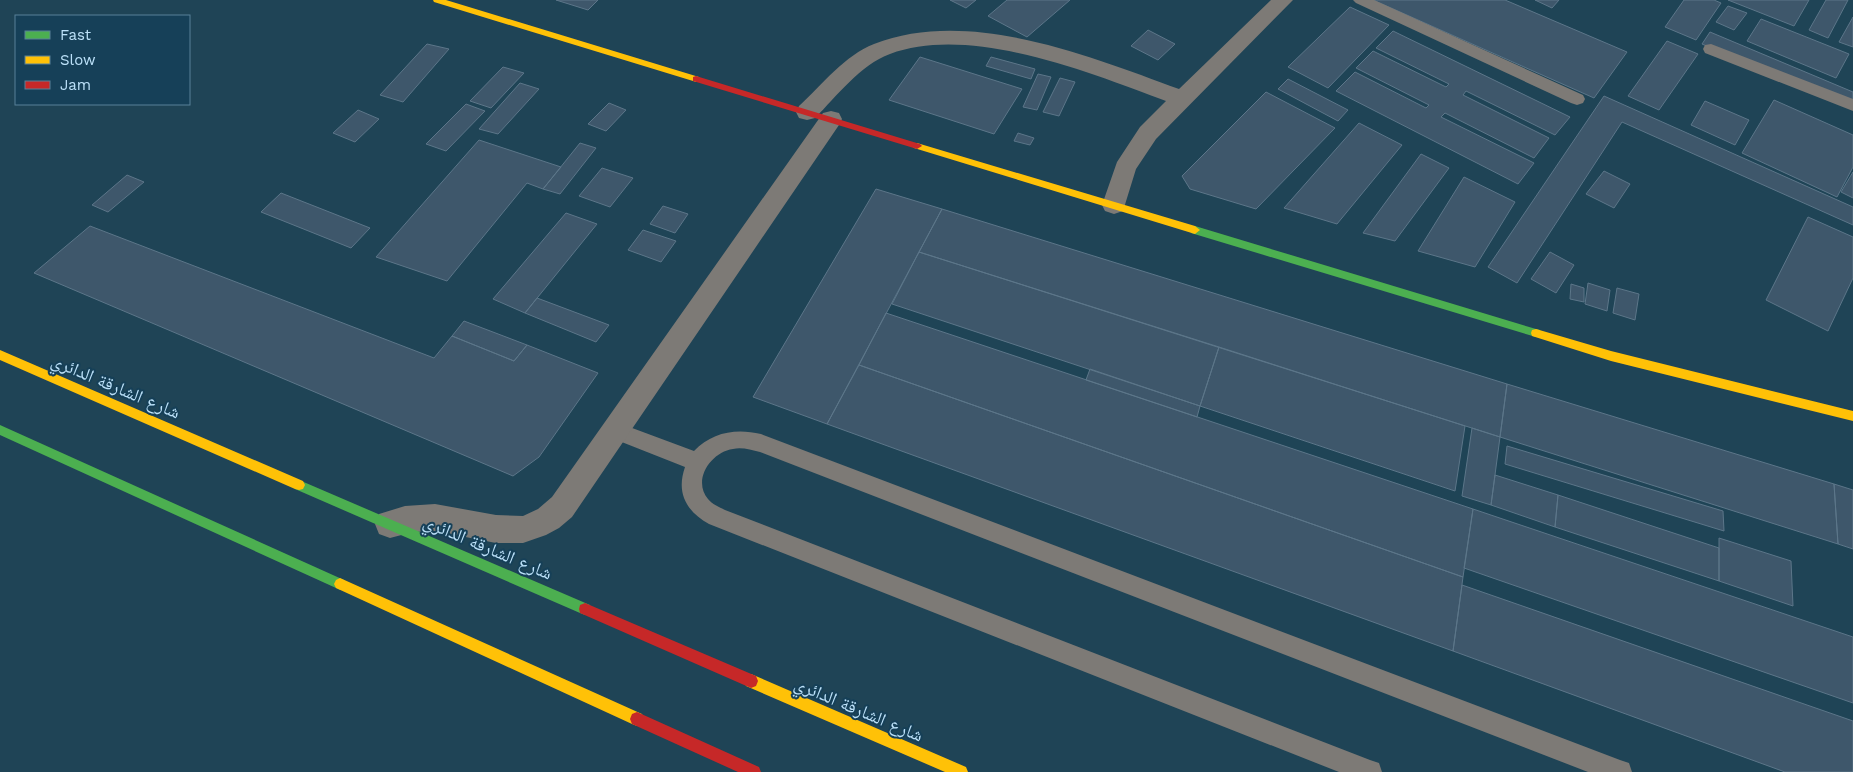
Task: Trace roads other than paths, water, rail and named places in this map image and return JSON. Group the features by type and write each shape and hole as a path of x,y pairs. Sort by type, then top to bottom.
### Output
{"main road":[{"path":"437,0 1611,356 1853,416"},
{"name":"شارع الشارقة الدائري","path":"0,355 961,772"},
{"path":"0,430 754,772"},
{"path":"0,438 45,451"}],"street":[{"path":"1114,205 1125,168 1148,133 1283,0"},
{"path":"390,524 408,518 431,517 450,519 504,531 520,531 535,527 553,516 562,507 616,431 819,116 864,60 881,50 923,38 945,37 1006,45 1045,53 1115,74 1183,99"}],"lane":[{"path":"1361,0 1576,99"},
{"path":"1711,49 1853,105"},
{"path":"616,431 697,462"},
{"path":"1370,772 717,517 702,508 693,495 691,478 697,462 709,449 726,441 744,439 761,443 1620,772"}]}
